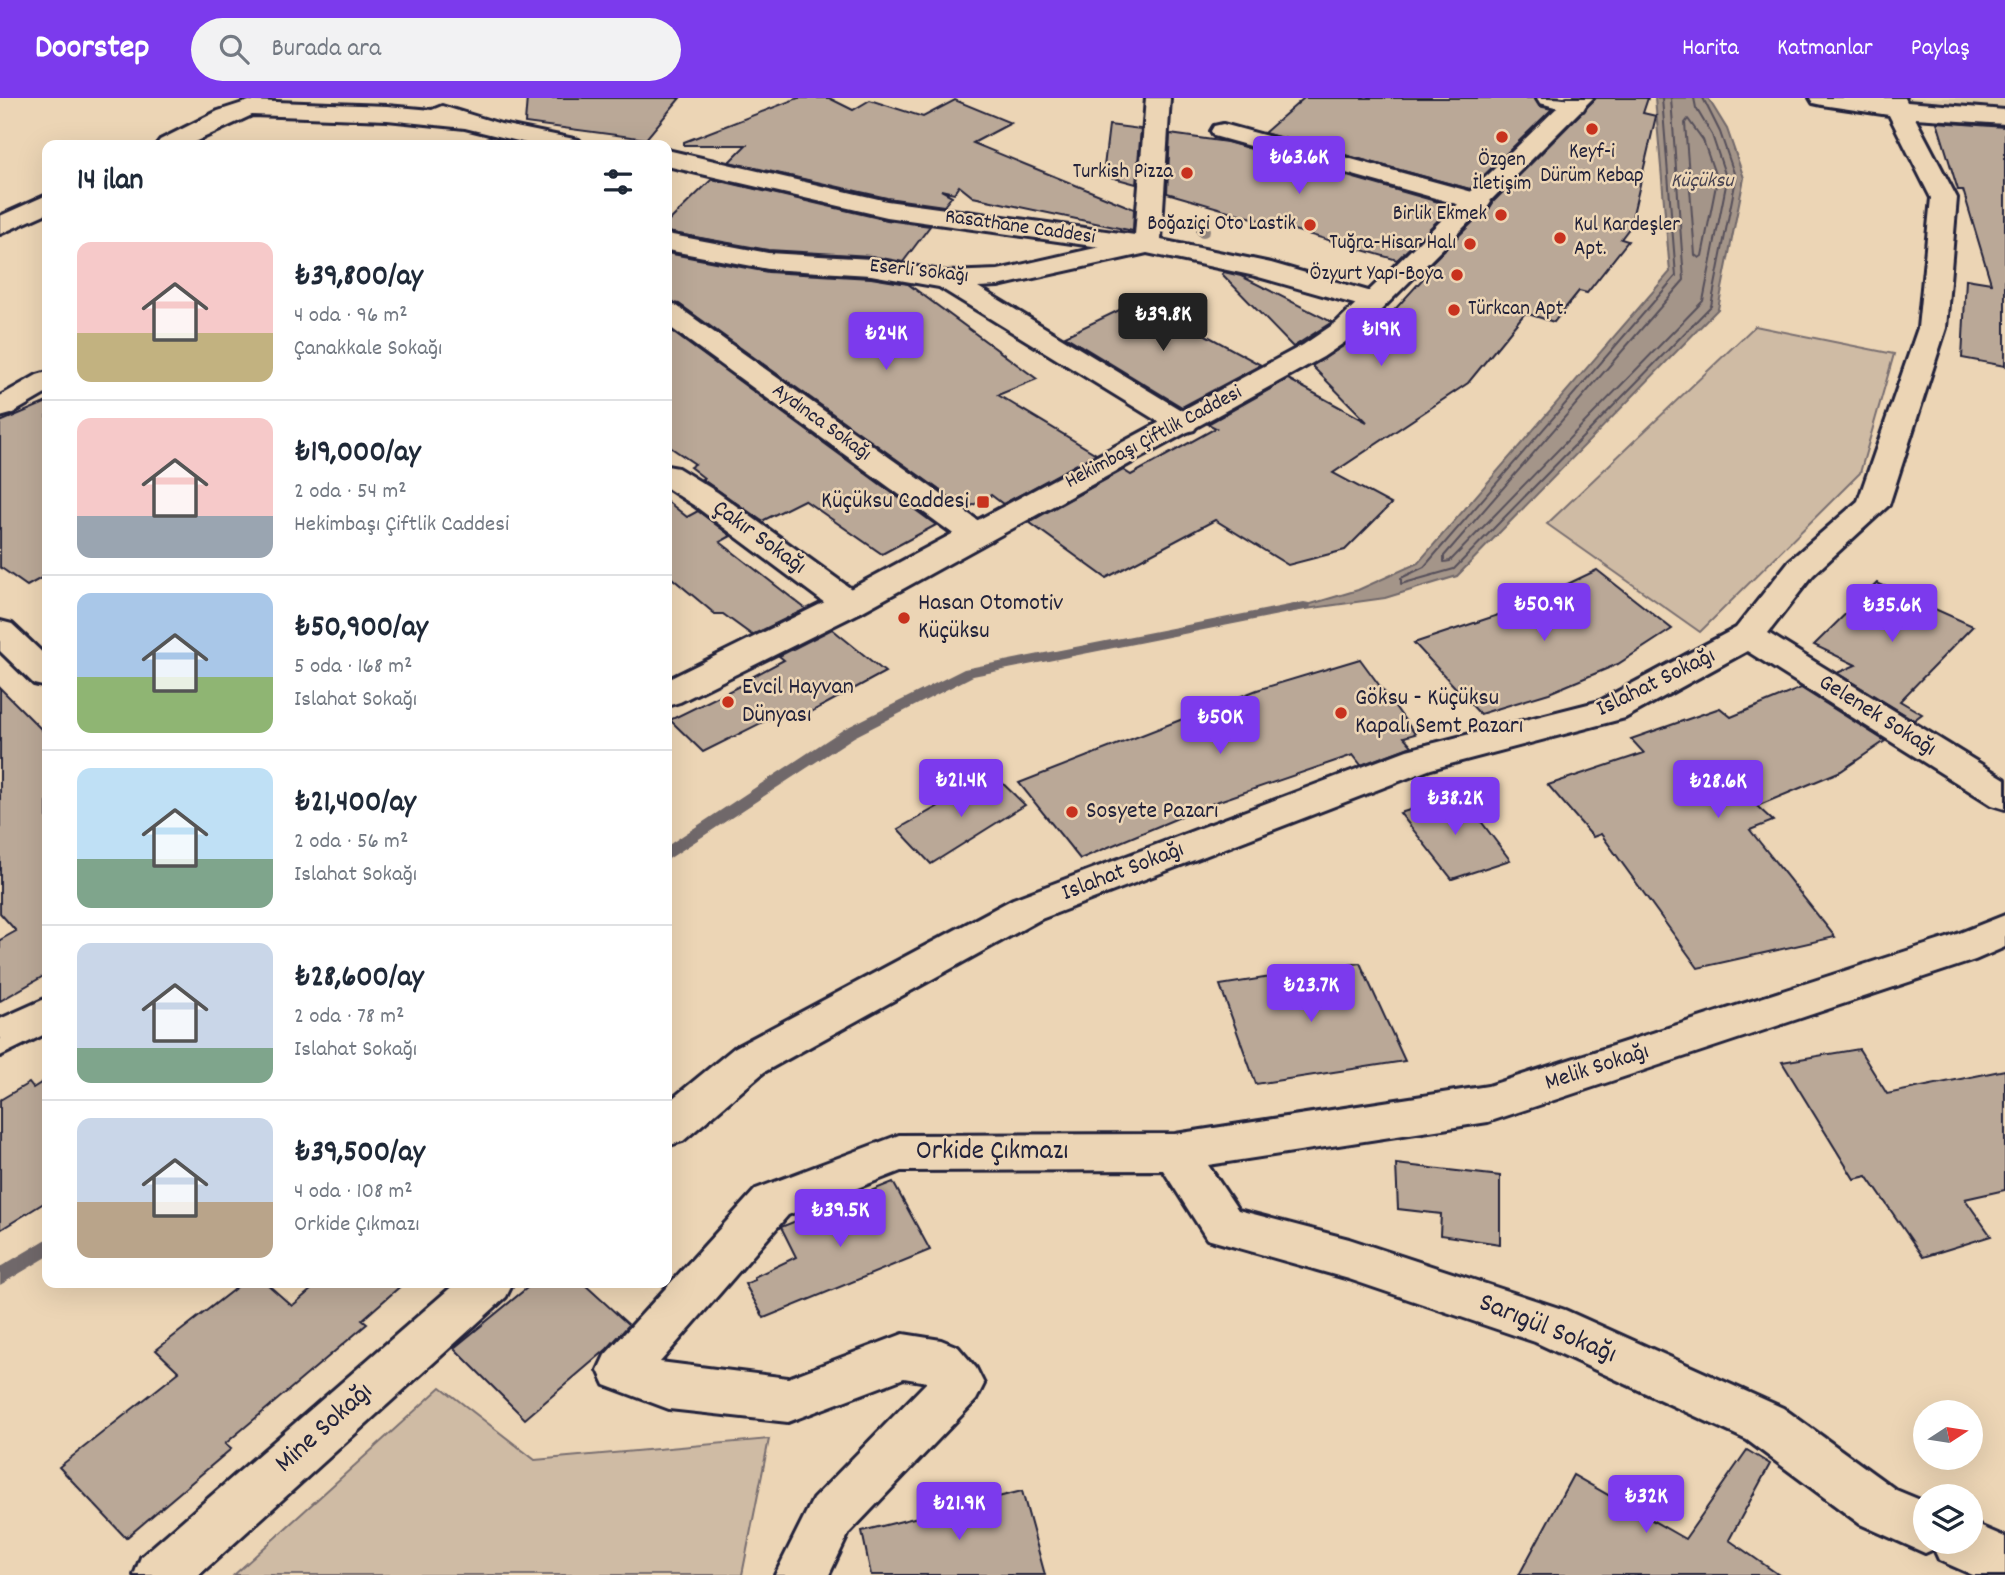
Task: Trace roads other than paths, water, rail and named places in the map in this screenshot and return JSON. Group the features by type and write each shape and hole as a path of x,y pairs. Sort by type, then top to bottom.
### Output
{"street":[{"path":"408,98 464,121"},
{"path":"1147,245 1158,98"},
{"path":"1549,98 1578,101"},
{"path":"1822,98 1896,103 2005,117"},
{"name":"Hekimbaşı Çiftlik Caddesi","path":"672,692 849,604 1313,351 1347,328 1578,101"},
{"name":"Islahat Sokağı","path":"672,1124 749,1060 1027,909 1420,759 1612,710 1748,636 1801,568 1873,505 1932,328 1944,198 1896,103"},
{"path":"179,140 249,108 387,113 464,121 548,140"},
{"path":"1223,131 1478,202"},
{"name":"Rasathane Caddesi","path":"672,159 887,209 1147,245 1261,269 1372,301"},
{"path":"0,198 42,185"},
{"path":"0,226 42,205"},
{"name":"Eserli Sokağı","path":"672,243 768,261 871,267 947,280 998,278 1147,245"},
{"path":"947,280 1182,424"},
{"name":"Aydınca Sokağı","path":"672,316 975,534"},
{"path":"0,408 42,384"},
{"name":"Çakır Sokağı","path":"672,478 706,499 849,604"},
{"path":"0,632 42,671"},
{"name":"Gelenek Sokağı","path":"1748,636 2005,796"},
{"name":"Melik Sokağı","path":"1175,1152 1488,1104 1961,949 2005,930"},
{"path":"0,1039 42,1017"},
{"name":"Sarıgül Sokağı","path":"1175,1152 1223,1225 1349,1259 1548,1325 1765,1424 1878,1507 1913,1523"},
{"name":"Orkide Çıkmazı","path":"801,1575 831,1516 959,1384 941,1363 903,1356 788,1400 669,1387 622,1370 772,1202 899,1153 1175,1152"},
{"name":"Mine Sokağı","path":"160,1575 483,1288"},
{"path":"1983,1553 2005,1563"}],"water":[{"name":"Küçüksu","path":"1655,98 1708,98 1727,129 1744,178 1718,309 1457,576 1385,598 1284,612 1358,590 1418,563 1670,272"}],"waterway":[{"path":"672,851 849,733 969,672 1304,606"},
{"path":"0,1277 42,1250"}],"place":[{"name":"Keyf-i Dürüm Kebap","path":"1592,129"},
{"name":"Özgen İletişim","path":"1502,137"},
{"name":"Turkish Pizza","path":"1187,173"},
{"name":"Birlik Ekmek","path":"1501,215"},
{"name":"Boğaziçi Oto Lastik","path":"1310,225"},
{"name":"Kul Kardeşler Apt.","path":"1560,238"},
{"name":"Tuğra-Hisar Halı","path":"1470,244"},
{"name":"Özyurt Yapı-Boya","path":"1457,275"},
{"name":"Türkcan Apt.","path":"1454,310"},
{"name":"Küçüksu Caddesi","path":"983,502"},
{"name":"Hasan Otomotiv Küçüksu","path":"904,618"},
{"name":"Evcil Hayvan Dünyası","path":"728,702"},
{"name":"Göksu - Küçüksu Kapalı Semt Pazarı","path":"1341,713"},
{"name":"Sosyete Pazarı","path":"1072,812"}]}
